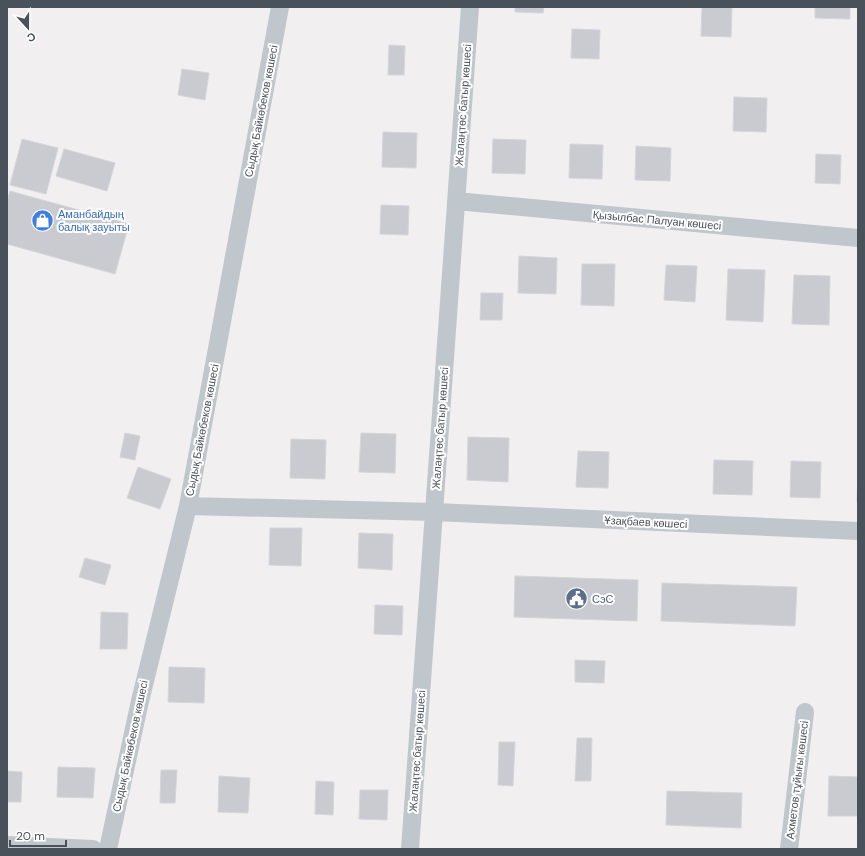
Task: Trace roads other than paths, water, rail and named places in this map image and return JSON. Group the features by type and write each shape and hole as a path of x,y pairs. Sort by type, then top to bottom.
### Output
{"street":[{"name":"Сыдық Байкөбеков көшесі","path":"108,849 140,701 188,506 280,7"},
{"name":"Жалаңтөс батыр көшесі","path":"410,849 470,7"},
{"name":"Қызылбас Палуан көшесі","path":"456,201 858,238"},
{"name":"Ұзақбаев көшесі","path":"188,506 435,512 858,532"},
{"name":"Ахметов тұйығы көшесі","path":"789,849 805,712"},
{"path":"8,846 93,849"}],"place":[{"name":"Аманбайдың балық зауыты","path":"43,220"},
{"name":"СэС","path":"576,599"}]}
